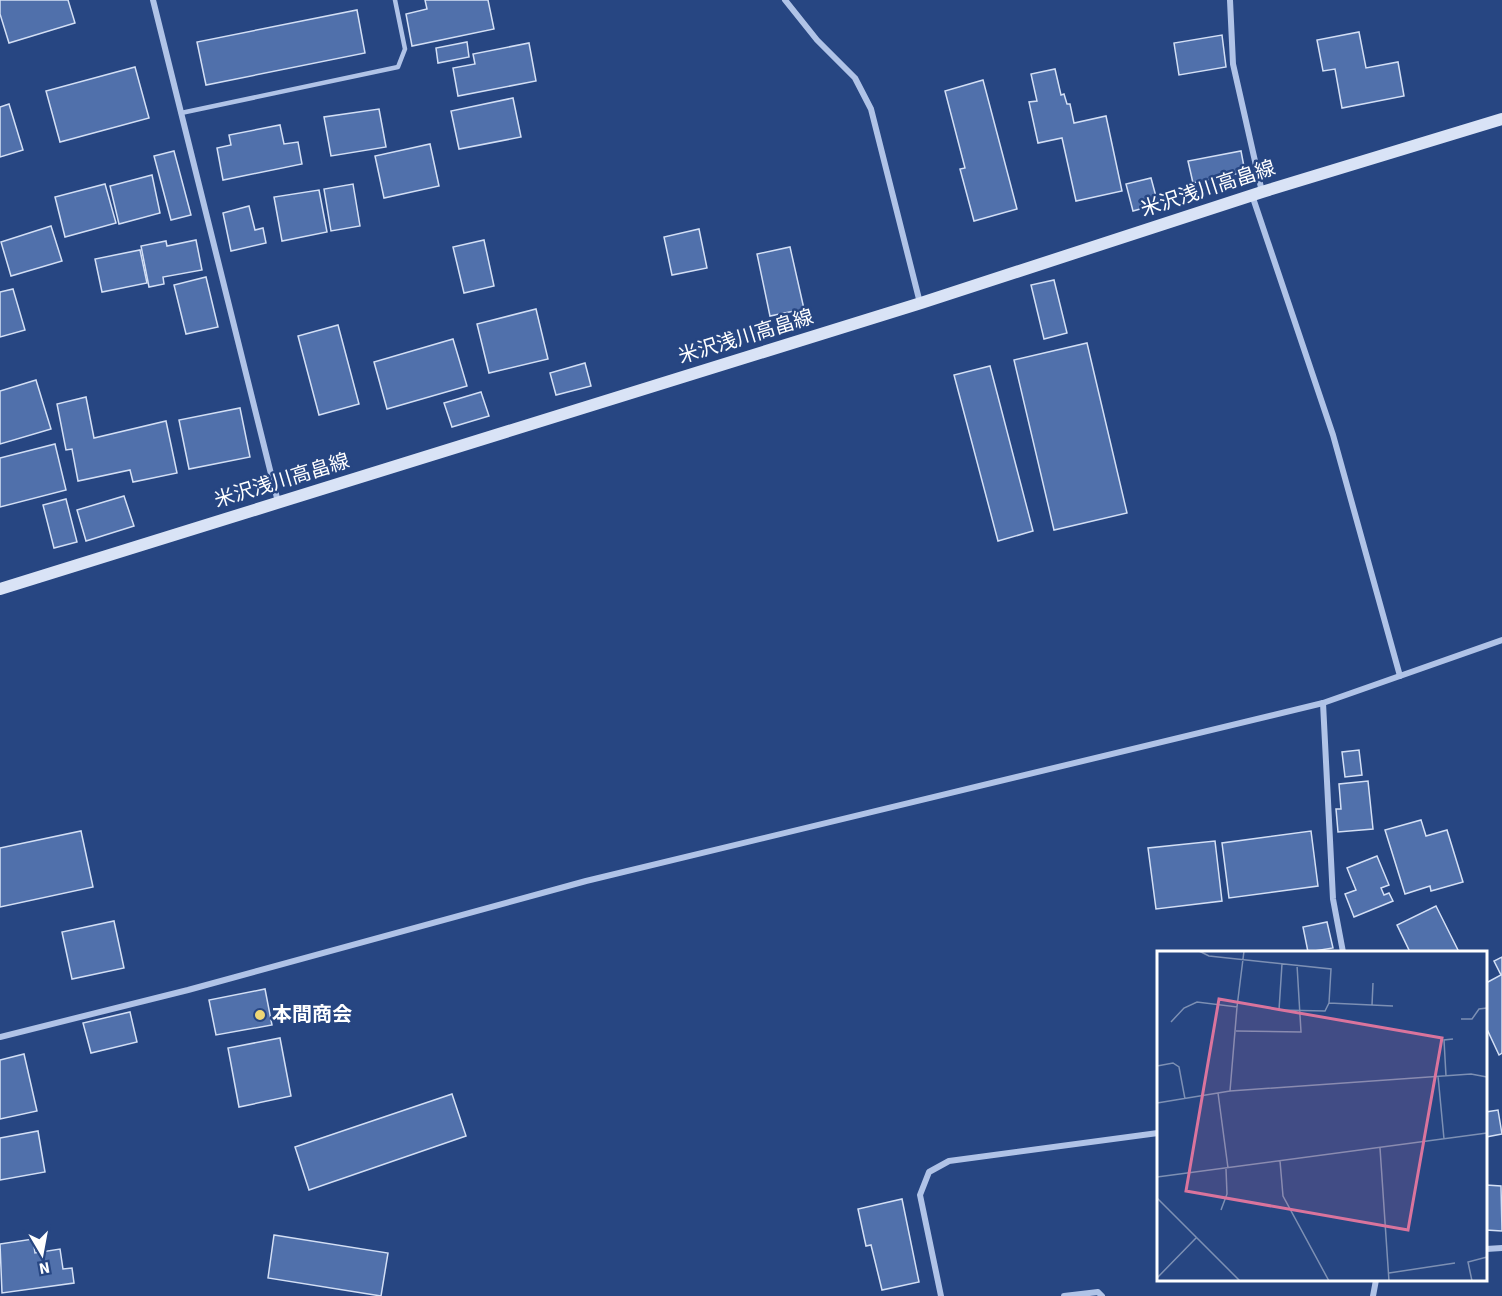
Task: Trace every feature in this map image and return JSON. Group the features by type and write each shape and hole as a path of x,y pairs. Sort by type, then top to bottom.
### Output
{"main road":[{"name":"米沢浅川高畠線","path":"0,589 921,303 1257,193 1502,119"}],"street":[{"path":"153,0 278,503"},
{"path":"784,0 817,40 855,78 871,109 921,303"},
{"path":"1230,0 1233,64 1257,193 1333,435 1400,676"},
{"path":"0,1037 188,990 586,881 1323,703 1502,640"},
{"path":"1323,703 1333,899 1342,951"},
{"path":"941,1296 920,1195 929,1172 949,1161 1157,1132"},
{"path":"1487,1249 1502,1248"},
{"path":"1373,1296 1376,1281"},
{"path":"1064,1296 1098,1292 1102,1296"}],"lane":[{"path":"181,113 398,67 405,49 395,0"}],"building":[{"path":"0,0 68,0 75,23 9,43 0,14"},
{"path":"425,0 488,0 494,29 412,46 406,14 427,9"},
{"path":"357,10 365,53 206,85 197,42"},
{"path":"1359,32 1366,68 1398,62 1404,96 1342,108 1335,69 1323,71 1317,40"},
{"path":"1222,35 1226,67 1179,75 1174,43"},
{"path":"467,42 469,57 438,63 436,48"},
{"path":"529,43 536,81 458,96 453,68 475,64 473,54"},
{"path":"135,67 149,118 60,142 46,91"},
{"path":"1055,69 1061,95 1064,94 1067,104 1070,104 1074,123 1106,116 1122,191 1076,201 1062,138 1038,143 1029,102 1037,101 1031,74"},
{"path":"983,80 1017,209 974,221 960,169 965,168 945,91"},
{"path":"513,98 521,137 459,149 451,111"},
{"path":"9,104 23,150 0,157 0,107"},
{"path":"379,109 386,147 331,156 324,117"},
{"path":"280,125 284,144 298,142 302,164 223,180 217,148 231,145 229,135"},
{"path":"430,144 439,186 384,198 375,156"},
{"path":"174,151 191,215 171,220 154,156"},
{"path":"1241,151 1245,172 1193,183 1188,161"},
{"path":"152,175 160,213 119,224 110,186"},
{"path":"1151,178 1158,204 1133,211 1126,184"},
{"path":"105,184 116,223 65,237 55,197"},
{"path":"353,184 360,226 331,231 324,189"},
{"path":"319,190 327,232 282,241 274,197"},
{"path":"249,206 255,230 263,228 266,243 231,251 223,213"},
{"path":"51,226 62,261 11,276 1,242"},
{"path":"699,229 707,268 672,275 664,237"},
{"path":"196,240 202,270 163,277 164,284 149,287 141,246 166,241 167,246"},
{"path":"484,240 494,286 464,293 453,247"},
{"path":"790,247 804,309 770,316 757,254"},
{"path":"140,250 147,283 102,292 95,259"},
{"path":"206,277 218,327 186,334 174,285"},
{"path":"1054,280 1067,333 1044,339 1031,285"},
{"path":"13,289 25,330 0,337 0,292"},
{"path":"536,309 548,359 489,373 477,324"},
{"path":"338,325 359,404 319,415 298,336"},
{"path":"453,339 467,386 387,409 374,362"},
{"path":"1087,343 1127,513 1054,530 1014,360"},
{"path":"585,363 591,386 556,395 550,373"},
{"path":"990,366 1033,531 998,541 954,375"},
{"path":"36,380 51,429 0,444 0,391"},
{"path":"481,392 489,416 452,427 444,403"},
{"path":"86,397 94,438 166,421 177,473 133,482 130,470 78,481 72,449 66,450 57,404"},
{"path":"240,408 250,457 189,469 179,420"},
{"path":"55,444 66,490 0,507 0,458"},
{"path":"124,496 134,526 86,541 77,510"},
{"path":"66,499 77,542 54,548 43,505"},
{"path":"1359,750 1362,775 1345,777 1342,752"},
{"path":"1368,781 1373,829 1338,832 1336,809 1341,809 1339,784"},
{"path":"1421,820 1426,836 1447,830 1463,882 1431,891 1430,886 1405,894 1385,830"},
{"path":"81,831 93,887 0,907 0,848"},
{"path":"1311,831 1318,886 1229,898 1222,843"},
{"path":"1215,841 1222,901 1156,909 1148,848"},
{"path":"1377,856 1389,885 1381,888 1384,895 1389,893 1393,901 1354,917 1345,894 1356,890 1347,868"},
{"path":"1436,906 1458,951 1410,951 1397,925"},
{"path":"114,921 124,968 72,979 62,932"},
{"path":"1327,922 1333,948 1308,951 1303,927"},
{"path":"1502,957 1502,1053 1499,1055 1487,1029 1487,982 1501,975 1494,961"},
{"path":"265,989 272,1025 216,1035 209,1000"},
{"path":"130,1012 137,1042 91,1053 83,1023"},
{"path":"280,1038 291,1096 239,1107 228,1048"},
{"path":"24,1054 37,1111 0,1119 0,1060"},
{"path":"452,1094 466,1136 309,1190 295,1147"},
{"path":"1498,1110 1502,1134 1487,1137 1487,1112"},
{"path":"38,1131 45,1172 0,1180 0,1138"},
{"path":"1487,1185 1501,1186 1502,1231 1487,1230"},
{"path":"902,1199 919,1282 882,1290 871,1245 866,1246 858,1209"},
{"path":"274,1235 388,1253 381,1296 268,1278"},
{"path":"33,1239 35,1253 60,1249 63,1269 72,1268 74,1283 2,1293 0,1244"}],"place":[{"name":"本間商会","path":"260,1015"}]}
